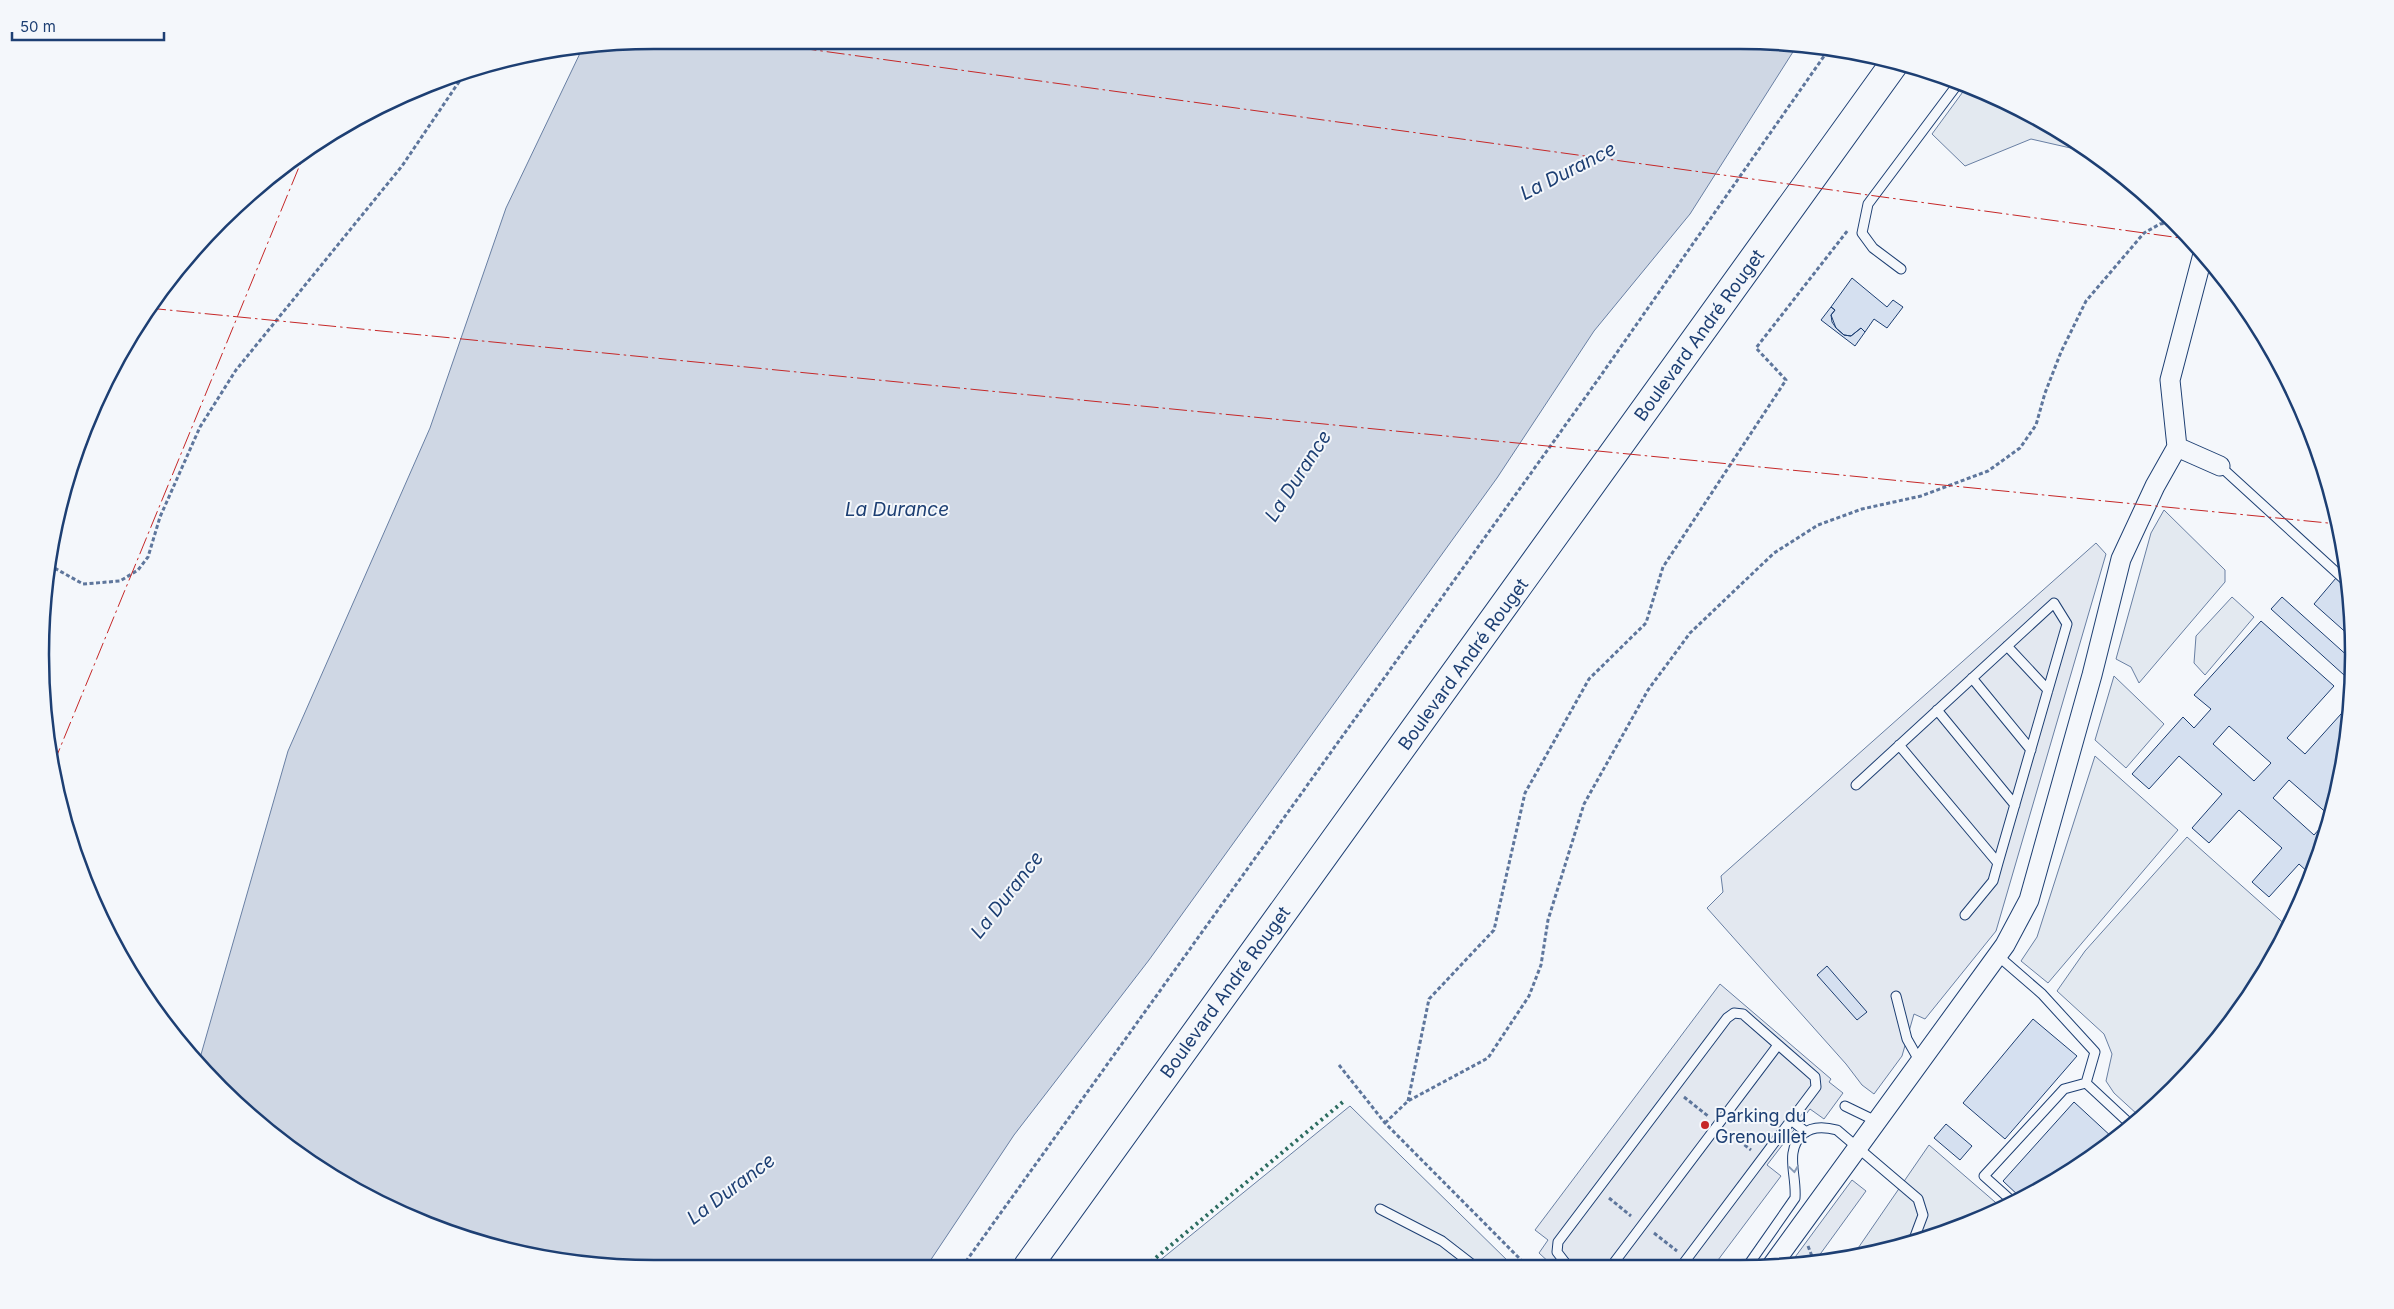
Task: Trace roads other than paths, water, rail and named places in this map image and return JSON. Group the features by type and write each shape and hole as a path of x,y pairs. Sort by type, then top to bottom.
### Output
{"main road":[{"name":"Boulevard André Rouget","path":"1032,1260 1891,68"}],"street":[{"path":"1777,1259 2005,945 2030,900 2092,675 2121,559 2155,486 2177,447 2170,380 2201,262"},
{"path":"2177,447 2220,466"}],"lane":[{"path":"1901,269 1873,248 1862,233 1868,204 1954,89"},
{"path":"2220,466 2340,576"},
{"path":"1856,785 2054,603 2067,624 1993,881 1965,915"},
{"path":"2007,646 2048,690"},
{"path":"1972,678 2031,750"},
{"path":"1937,710 2015,805"},
{"path":"1899,745 1998,863"},
{"path":"1997,955 2042,994 2094,1052 2086,1083"},
{"path":"1896,996 1907,1039 1920,1062"},
{"path":"1563,1260 1557,1252 1558,1242 1727,1018 1734,1013 1743,1014 1815,1077 1816,1087 1686,1260"},
{"path":"1616,1260 1778,1045"},
{"path":"2086,1083 2126,1120"},
{"path":"2008,1197 1984,1176 2064,1089 2086,1083"},
{"path":"1845,1106 1876,1121"},
{"path":"1791,1120 1806,1132"},
{"path":"1752,1260 1795,1198 1796,1184 1792,1151 1796,1141 1806,1132 1827,1127 1837,1130 1918,1199 1923,1215 1916,1234"},
{"path":"1380,1209 1442,1241 1467,1260"}],"water":[{"name":"La Durance","path":"654,49 1740,49 1793,51 1690,214 1594,331 1497,478 1149,960 1014,1135 931,1260 615,1259 536,1249 498,1240 423,1214 387,1198 318,1158 255,1110 201,1056 288,751 430,428 506,208 580,54"}],"place":[{"name":"Parking du Grenouillet","path":"1705,1125"}]}
